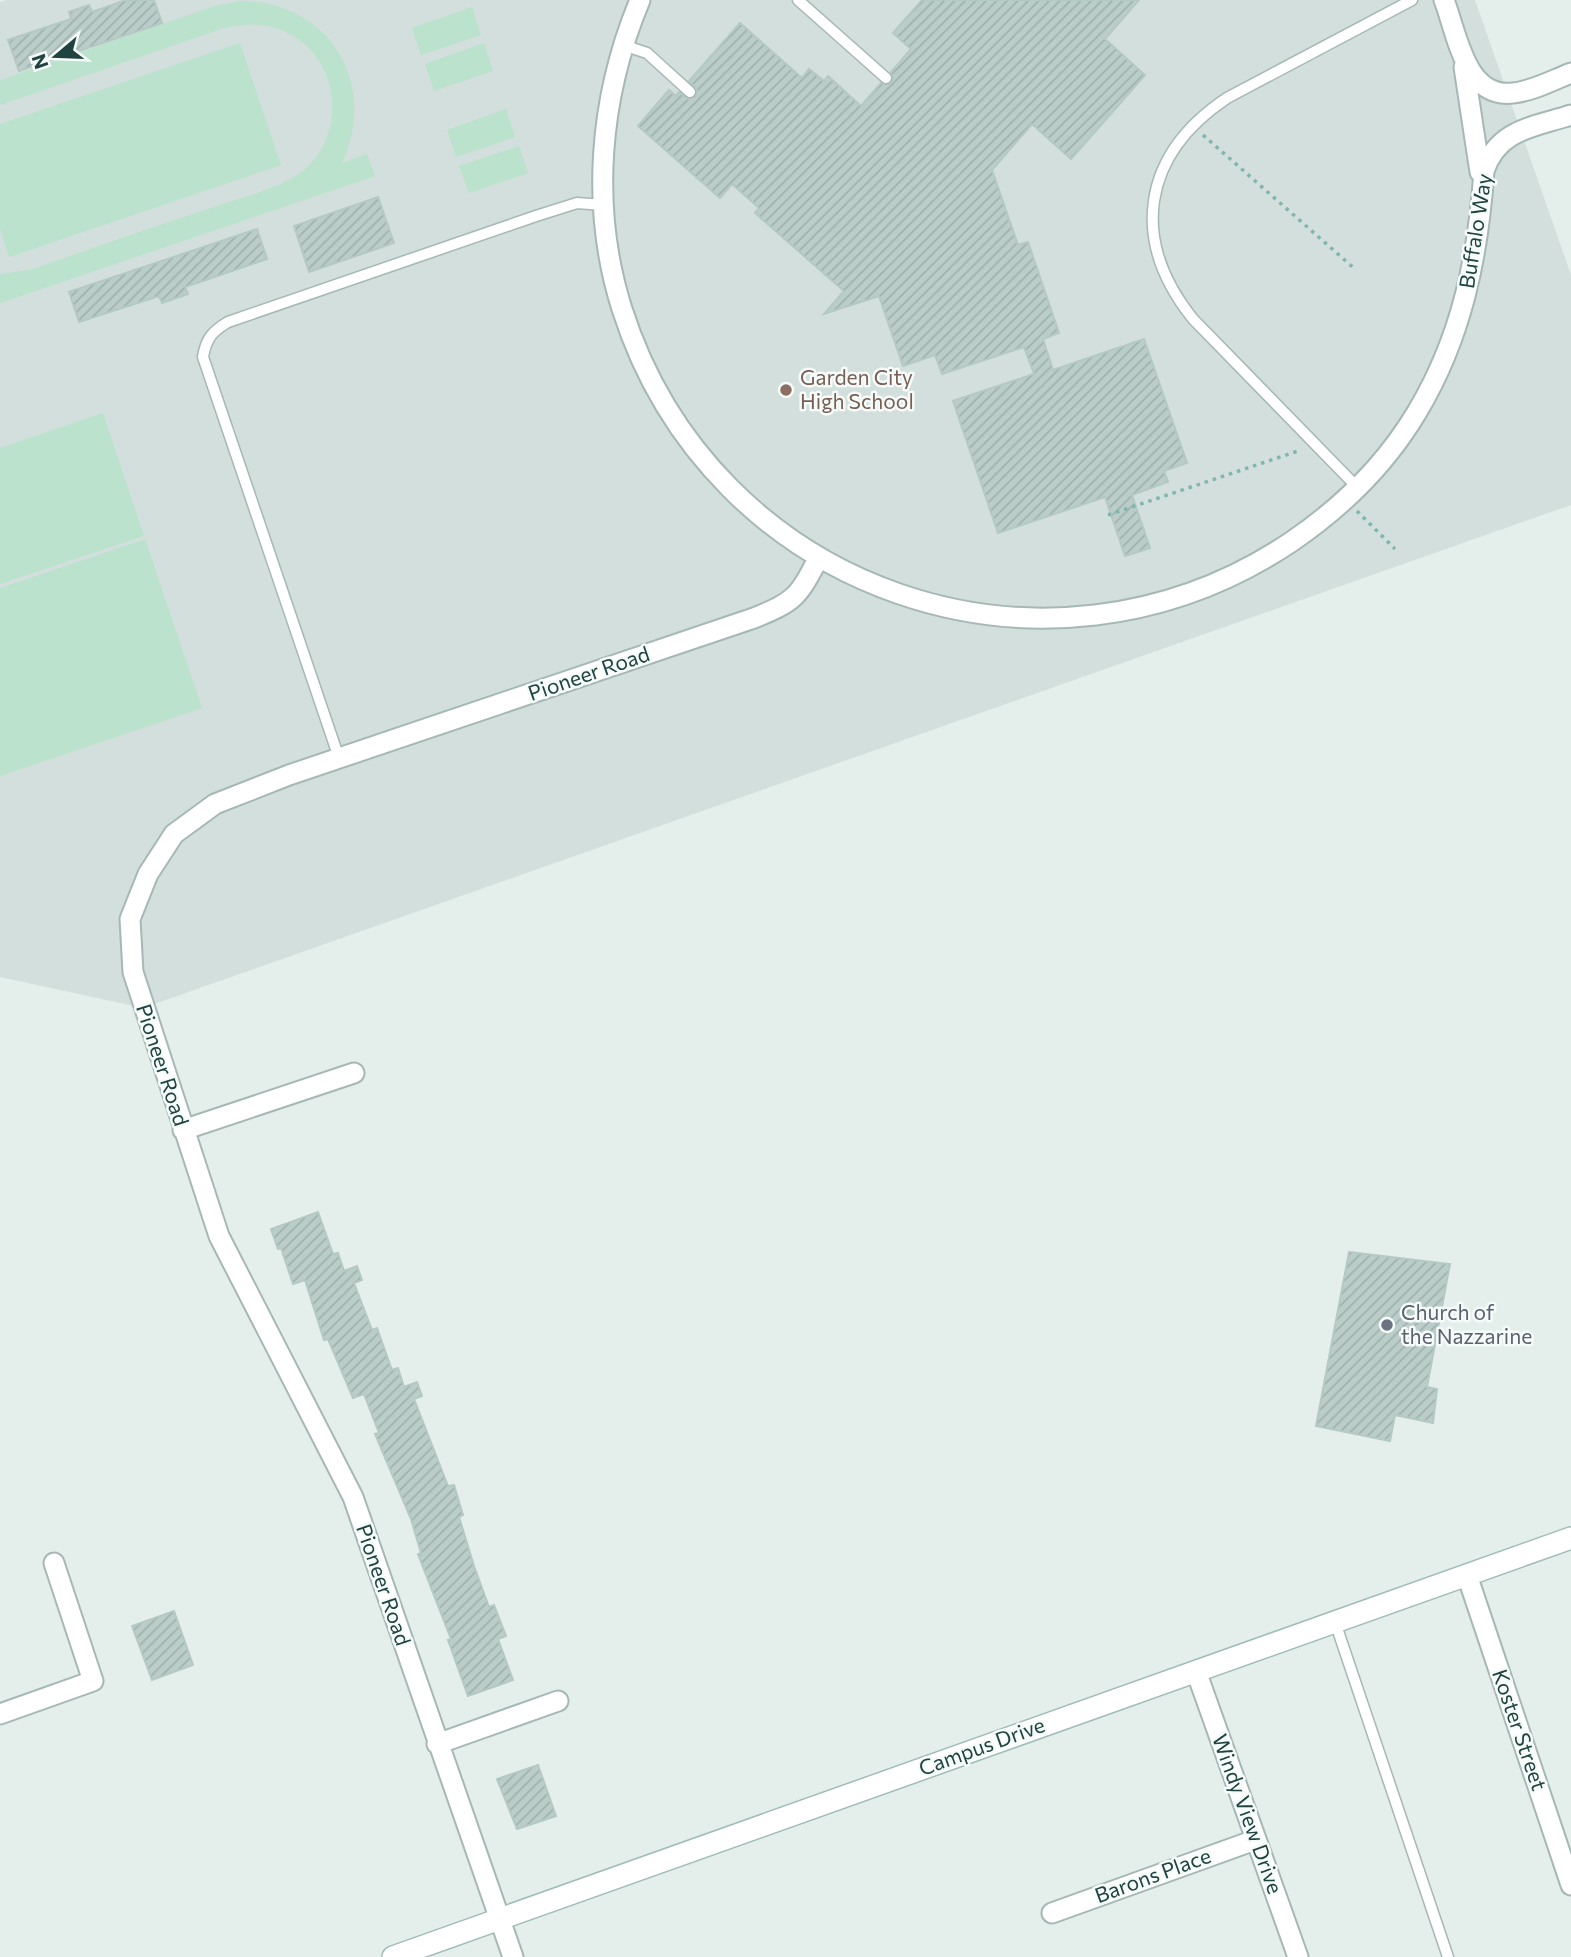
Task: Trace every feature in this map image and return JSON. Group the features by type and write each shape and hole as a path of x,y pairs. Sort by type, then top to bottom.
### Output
{"main road":[{"name":"Campus Drive","path":"393,1957 1571,1538"}],"street":[{"name":"Buffalo Way","path":"639,0 623,46 606,120 603,205 615,286 644,368 665,407 696,452 736,495 771,526 819,557 878,587 947,609 1024,619 1102,615 1174,599 1241,572 1310,529 1357,487 1391,449 1416,413 1453,338 1474,269 1484,171 1497,144 1511,135 1571,115"},
{"path":"1444,0 1474,78 1500,93 1523,91 1571,73"},
{"path":"1456,30 1470,94 1482,194"},
{"name":"Pioneer Road","path":"513,1957 352,1497 219,1236 133,972 130,919 148,874 174,834 215,804 340,758 766,614 789,604 819,557"},
{"path":"183,1130 354,1073"},
{"path":"0,1714 93,1681 54,1563"},
{"name":"Koster Street","path":"1467,1575 1571,1885"},
{"name":"Windy View Drive","path":"1196,1671 1298,1957"},
{"path":"437,1744 558,1701"},
{"name":"Barons Place","path":"1052,1913 1255,1840"}],"lane":[{"path":"798,0 886,78"},
{"path":"1357,487 1173,294 1161,271 1153,234 1153,201 1163,166 1179,138 1200,116 1227,98 1412,0"},
{"path":"623,46 647,54 690,92"},
{"path":"340,758 203,357 205,342 213,331 228,321 576,203 603,205"},
{"path":"1335,1622 1448,1957"}],"path":[{"path":"1202,134 1356,270"},
{"path":"1108,515 1298,451"},
{"path":"1355,509 1395,549"}],"shaded area":[{"name":"Garden City High School","path":"1475,0 1571,275 1571,505 143,1008 0,977 0,2"}],"green space":[{"path":"239,1 271,4 298,15 321,31 338,52 349,76 354,104 352,133 342,163 367,154 375,176 0,303 0,274 30,270 259,192 294,177 316,157 325,143 330,127 331,93 327,76 308,47 289,34 268,26 246,24 224,28 0,105 0,80 215,6"},
{"path":"472,7 481,35 421,55 412,28"},
{"path":"240,43 281,165 9,257 0,229 0,124"},
{"path":"484,43 493,71 434,91 425,64"},
{"path":"506,109 515,137 456,157 447,130"},
{"path":"519,146 528,173 469,193 459,166"},
{"path":"103,413 144,536 0,584 0,448"},
{"path":"145,539 202,708 0,776 0,588"}],"building":[{"path":"126,0 154,0 162,23 19,71 8,40 71,19 69,12 89,5 92,12"},
{"path":"922,0 1139,0 1105,39 1145,75 1071,159 1032,124 992,170 1018,245 1028,242 1059,333 1043,339 1053,370 1144,339 1187,463 1164,471 1168,482 1132,495 1150,548 1125,556 1105,497 998,533 953,401 1034,374 1024,347 942,374 935,355 903,366 879,296 824,314 844,291 755,213 759,208 732,184 720,198 638,126 669,90 676,96 679,92 688,99 695,97 697,89 689,81 740,23 802,78 809,69 824,81 828,76 861,106 881,83 892,82 891,72 911,49 893,33"},
{"path":"378,197 394,243 309,272 294,226"},
{"path":"257,229 267,259 185,287 188,294 162,303 159,296 79,322 69,292"},
{"path":"318,1212 333,1254 338,1253 344,1271 357,1266 362,1280 354,1283 372,1330 377,1328 392,1370 398,1368 404,1387 417,1382 422,1396 414,1399 448,1486 454,1485 463,1515 459,1517 474,1566 489,1607 494,1605 506,1636 498,1639 513,1680 468,1696 448,1640 451,1639 418,1554 421,1553 411,1519 375,1434 379,1433 364,1394 353,1398 328,1339 324,1340 305,1280 293,1284 281,1248 278,1249 271,1229"},
{"name":"Church of the Nazzarine","path":"1349,1252 1450,1264 1427,1387 1437,1389 1433,1423 1395,1415 1390,1441 1316,1426"},
{"path":"174,1611 193,1665 152,1680 132,1626"},
{"path":"538,1765 556,1816 517,1829 497,1779"}],"place":[{"name":"Garden City High School","path":"786,390"},
{"name":"Church of the Nazzarine","path":"1387,1325"}]}
